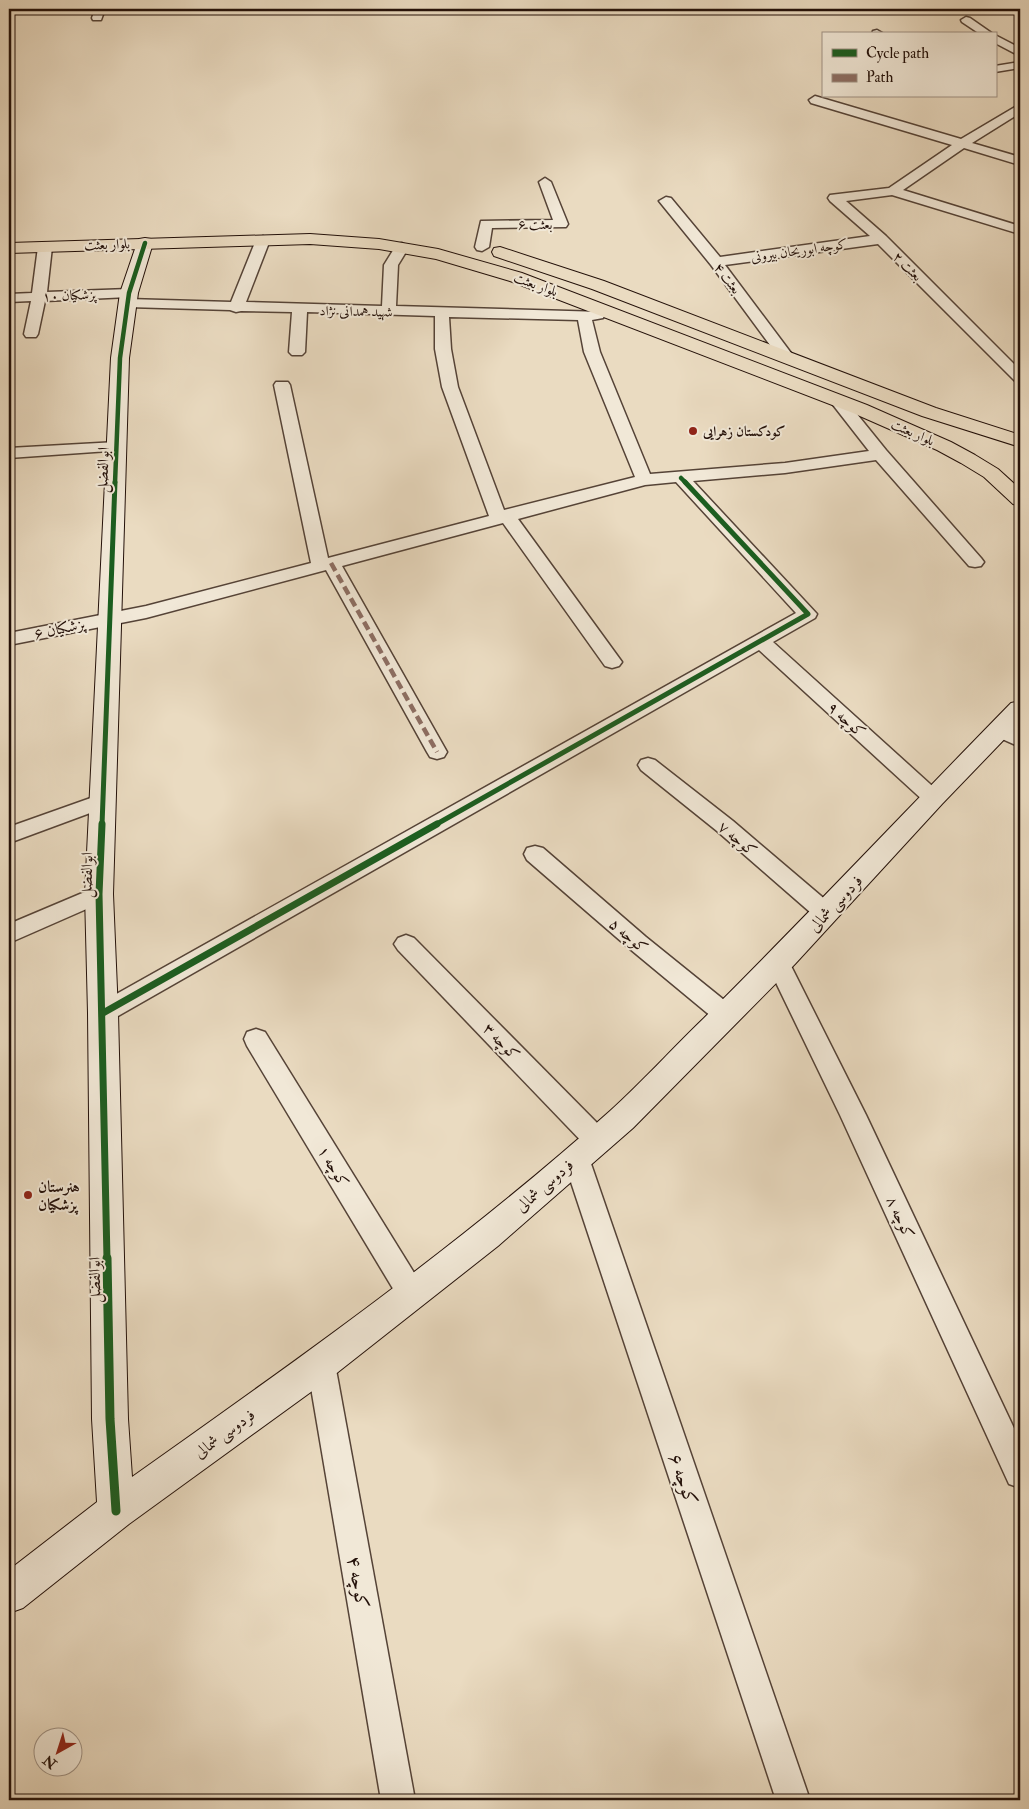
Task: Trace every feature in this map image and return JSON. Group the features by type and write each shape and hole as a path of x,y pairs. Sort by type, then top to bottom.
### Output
{"main road":[{"name":"بلوار بعثت","path":"9,233 309,224 389,228"},
{"name":"بلوار بعثت","path":"9,248 263,240 346,241 402,247 438,254 487,267 613,313 838,401 944,446 991,473 1020,500"},
{"name":"بلوار بعثت","path":"462,242 598,285 954,421 1020,441"}],"street":[{"path":"966,20 985,32"},
{"path":"996,39 1020,53"},
{"path":"997,68 1020,65"},
{"path":"997,68 1020,76"},
{"path":"824,98 815,100 1020,162"},
{"path":"894,191 962,144 1020,108"},
{"name":"بعثت ۶","path":"482,247 486,224 561,224 545,182"},
{"path":"894,191 1020,230"},
{"name":"بعثت ۲","path":"894,191 836,198 881,239 1020,378"},
{"name":"بعثت ۴","path":"666,201 716,262 786,357"},
{"name":"کوچه ابوریحان بیرونی","path":"716,262 881,239"},
{"path":"236,308 263,240"},
{"name":"ابوالفضل","path":"116,1511 110,1419 103,1013 99,894 120,358 128,298 145,243"},
{"path":"31,334 39,296 45,247"},
{"path":"390,311 391,265 402,247"},
{"name":"پزشکیان ۱۰","path":"9,298 39,296 128,298"},
{"name":"شهید همدانی نژاد","path":"128,298 236,308 584,316 613,313"},
{"path":"297,352 300,309"},
{"path":"442,312 443,349 450,387 502,517 612,662"},
{"path":"584,316 592,352 644,480"},
{"path":"282,385 326,564 437,752"},
{"path":"838,401 880,454 975,562"},
{"path":"9,453 117,447"},
{"name":"پزشکیان ۶","path":"9,639 146,612 644,480 785,468 880,454"},
{"path":"103,1013 808,614 680,478"},
{"name":"کوچه ۹","path":"761,641 933,798"},
{"name":"فردوسی شمالی","path":"9,1594 116,1511 321,1364 486,1236 622,1119 826,913 933,798 1013,726"},
{"name":"کوچه ۷","path":"648,765 725,826 826,913"},
{"path":"9,835 102,801"},
{"name":"کوچه ۵","path":"535,854 638,943 726,1015"},
{"path":"9,934 99,894"},
{"name":"کوچه ۳","path":"406,944 586,1149"},
{"name":"کوچه ۸","path":"778,962 854,1115 1020,1473"},
{"name":"کوچه ۱","path":"256,1039 412,1293"},
{"name":"کوچه ۶","path":"586,1149 793,1800"},
{"name":"کوچه ۴","path":"321,1364 398,1800"}],"marked path":[{"path":"331,563 437,752"}],"cycle path":[{"path":"116,1511 110,1419 103,1013 99,894 120,358 129,293 145,243"},
{"path":"103,1013 808,614 681,478"}],"place":[{"name":"کودکستان زهرایی","path":"693,431"},
{"name":"هنرستان پزشکیان","path":"28,1195"}]}
